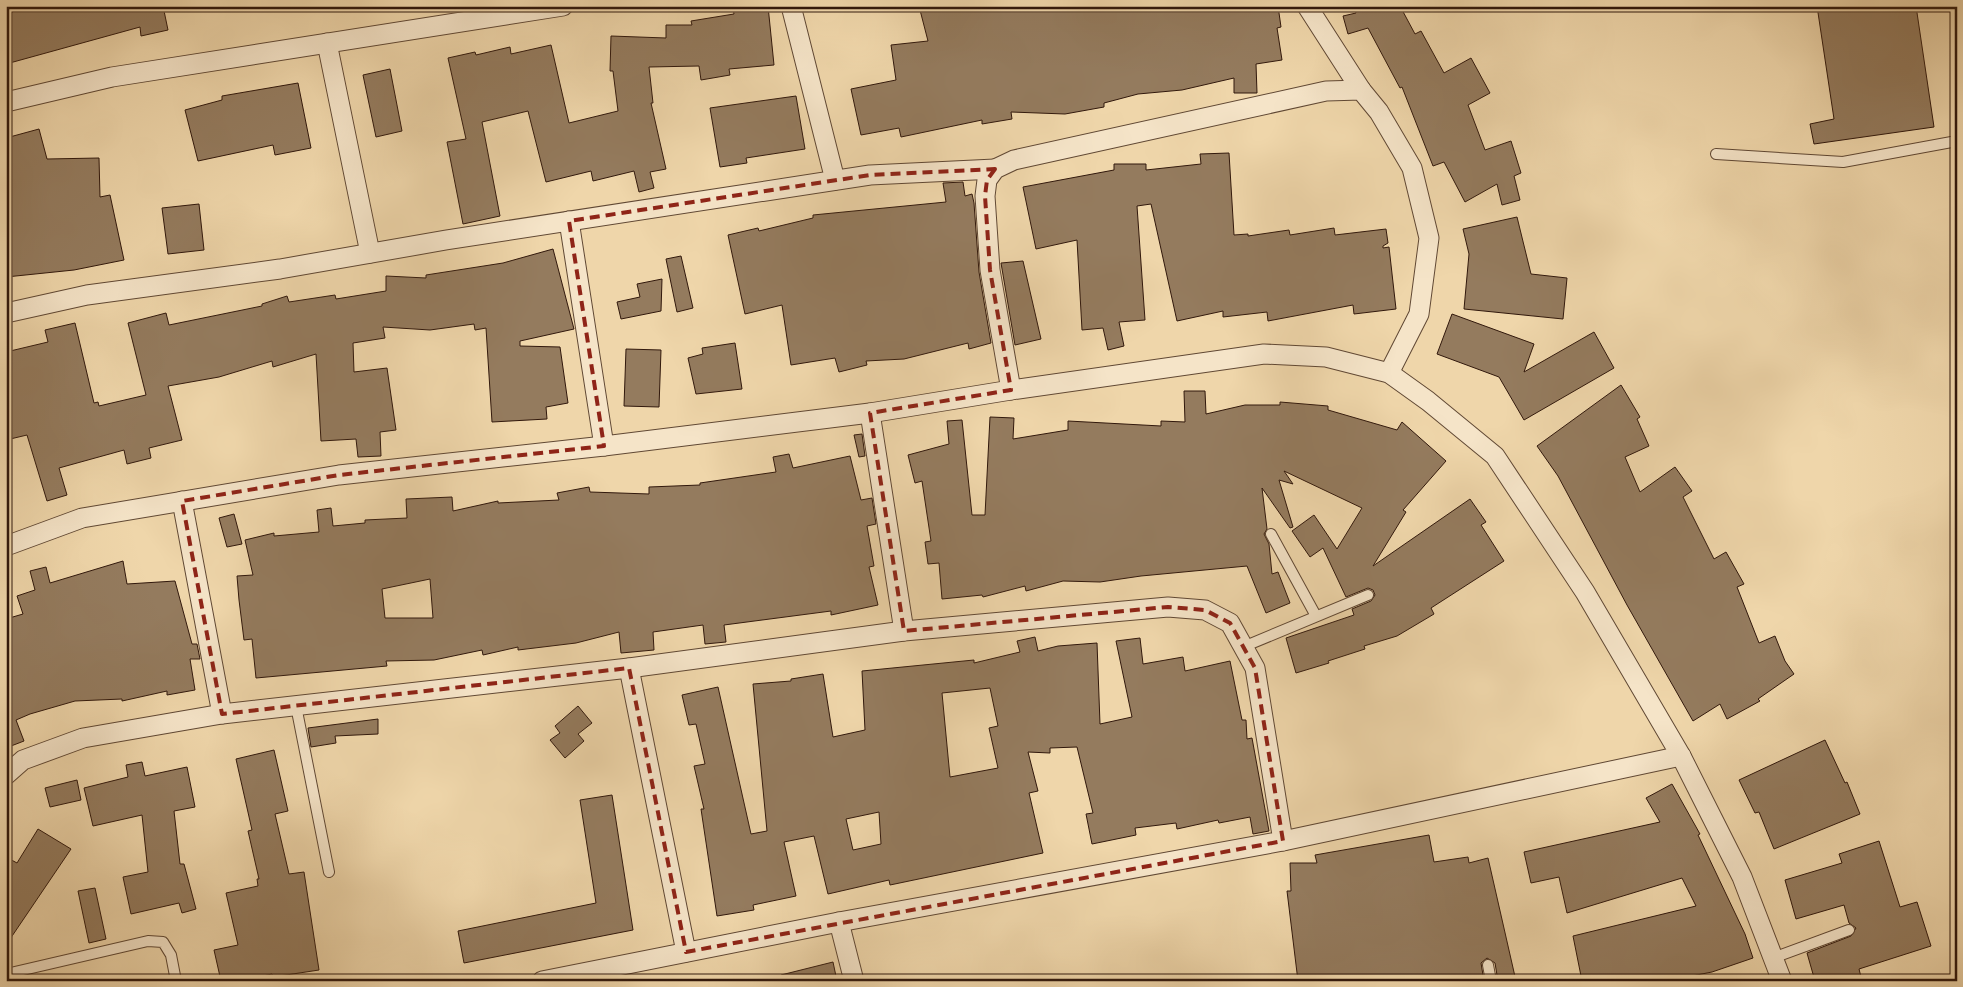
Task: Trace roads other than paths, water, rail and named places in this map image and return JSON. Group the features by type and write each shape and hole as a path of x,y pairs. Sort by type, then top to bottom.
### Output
{"street":[{"path":"6,102 112,77 563,6"},
{"path":"791,6 835,180"},
{"path":"1307,6 1361,90 1379,112 1412,168 1430,238 1419,314 1389,373"},
{"path":"327,43 370,253"},
{"path":"6,313 87,295 280,269 569,221 835,180 870,175 995,169 1014,160 1326,91 1361,90"},
{"path":"995,169 987,180 985,196 990,270 1011,390"},
{"path":"569,221 604,446"},
{"path":"6,546 82,518 339,475 604,446 870,413 1011,390 1264,354 1326,357 1389,373 1428,401 1495,456 1584,592 1681,756 1742,877 1782,981"},
{"path":"870,413 904,631"},
{"path":"182,501 222,714"},
{"path":"6,775 23,760 82,738 222,714 629,668 904,631 1168,607 1205,610 1230,623 1255,668 1283,841"},
{"path":"629,668 686,952"},
{"path":"542,981 839,922 1283,841 1681,756"},
{"path":"839,922 854,981"}],"lane":[{"path":"1716,154 1843,162 1957,141"},
{"path":"1271,534 1316,616"},
{"path":"1243,647 1368,595"},
{"path":"296,706 329,872"},
{"path":"1773,958 1849,930"},
{"path":"6,974 148,941 163,942 171,955 176,981"},
{"path":"1488,966 1490,981"}]}
